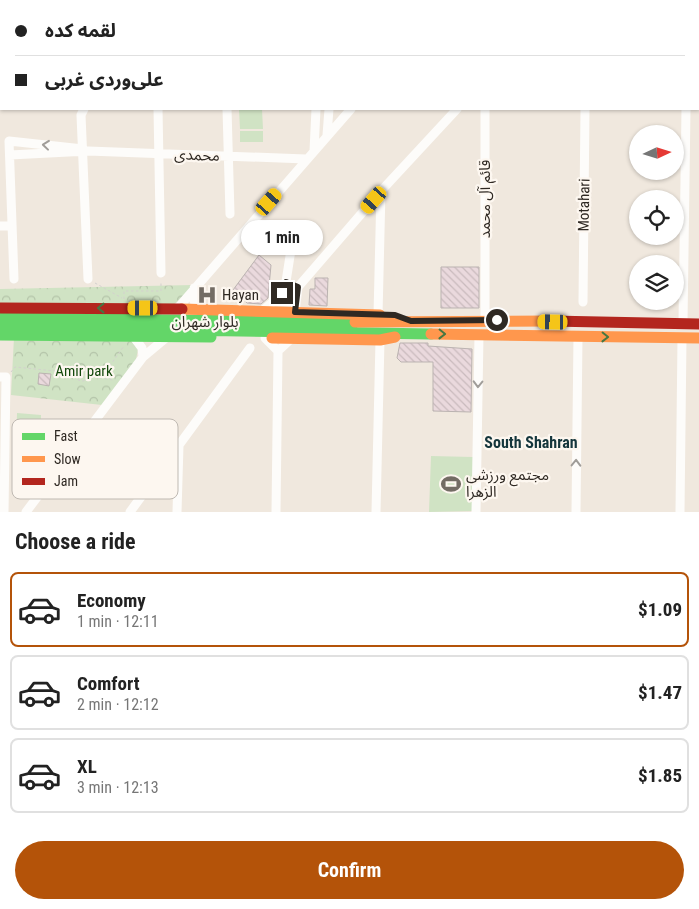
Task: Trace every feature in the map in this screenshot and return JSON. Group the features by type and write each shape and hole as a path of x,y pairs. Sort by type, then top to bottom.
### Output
{"main road":[{"path":"0,308 200,309 395,315 410,327"},
{"path":"0,318 410,327 479,335 699,338"},
{"path":"0,327 410,327 485,320 699,324"},
{"name":"بلوار شهران","path":"0,335 380,340 410,327"}],"street":[{"path":"84,110 81,115 88,278"},
{"path":"158,110 161,273"},
{"path":"227,110 230,214"},
{"path":"314,151 316,110"},
{"path":"328,136 329,110"},
{"path":"176,309 350,110"},
{"path":"295,312 298,287 381,191 456,110"},
{"name":"قائم آل محمد","path":"485,110 485,320"},
{"name":"Motahari","path":"583,302 585,110"},
{"path":"683,323 686,110"},
{"path":"14,279 9,141 84,151"},
{"path":"10,155 84,151"},
{"name":"محمدی","path":"84,151 306,159"},
{"path":"378,315 381,191"},
{"path":"366,208 379,214"},
{"path":"0,226 12,226"},
{"path":"262,311 280,296 286,282 293,237"},
{"path":"286,282 298,287"},
{"path":"194,288 194,300 200,309"},
{"path":"476,512 479,335"},
{"path":"133,336 142,348 143,357"},
{"path":"576,512 578,336"},
{"path":"96,419 143,357 167,337"},
{"path":"266,338 276,349 276,512"},
{"path":"680,512 682,338"},
{"path":"276,349 291,339"},
{"path":"376,512 380,340"},
{"path":"178,445 250,348"},
{"path":"3,377 2,497 4,512"},
{"path":"26,512 36,499"},
{"path":"130,512 139,499"},
{"path":"177,499 177,512"}],"path":[{"path":"88,278 124,300 124,291 161,291 161,273"},
{"path":"101,378 124,346"},
{"path":"15,366 75,373"},
{"path":"75,373 77,369 84,366 88,369 89,376"},
{"path":"75,373 80,381 84,381 89,376"},
{"path":"89,376 124,382"}],"green space":[{"path":"239,110 262,110 263,129 240,129"},
{"path":"240,131 263,131 263,142 240,142"},
{"path":"193,285 179,301 171,306 0,304 0,289"},
{"name":"Amir park","path":"14,337 130,339 138,349 136,360 102,405 11,395"},
{"path":"17,413 41,415 41,419 17,419"},
{"name":"مجتمع ورزشی الزهرا","path":"431,456 473,457 472,511 429,512"}],"building":[{"path":"259,255 271,265 268,298 261,304 247,303 233,290"},
{"path":"441,267 479,267 479,308 441,308"},
{"path":"315,278 328,278 327,306 309,305 310,289 315,289"},
{"path":"400,343 428,343 428,346 472,349 471,412 433,411 433,362 401,362 397,358"},
{"path":"39,373 51,374 49,386 38,384"}],"traffic: fast":[{"path":"0,318 355,322"},
{"path":"0,327 431,334"},
{"path":"0,335 211,337"}],"traffic: slow":[{"path":"182,309 380,315"},
{"path":"355,322 551,321"},
{"path":"431,334 699,338"},
{"path":"272,338 380,340 395,337"}],"traffic: jam":[{"path":"0,308 182,309"},
{"path":"551,321 699,324"}],"place":[{"name":"Hayan","path":"207,295"},
{"name":"مجتمع ورزشی الزهرا","path":"451,484"}],"district":[{"name":"South Shahran","path":"531,442"}],"route":[{"path":"282,293 286,282 298,287 295,312 395,315 411,321 497,320"}]}
